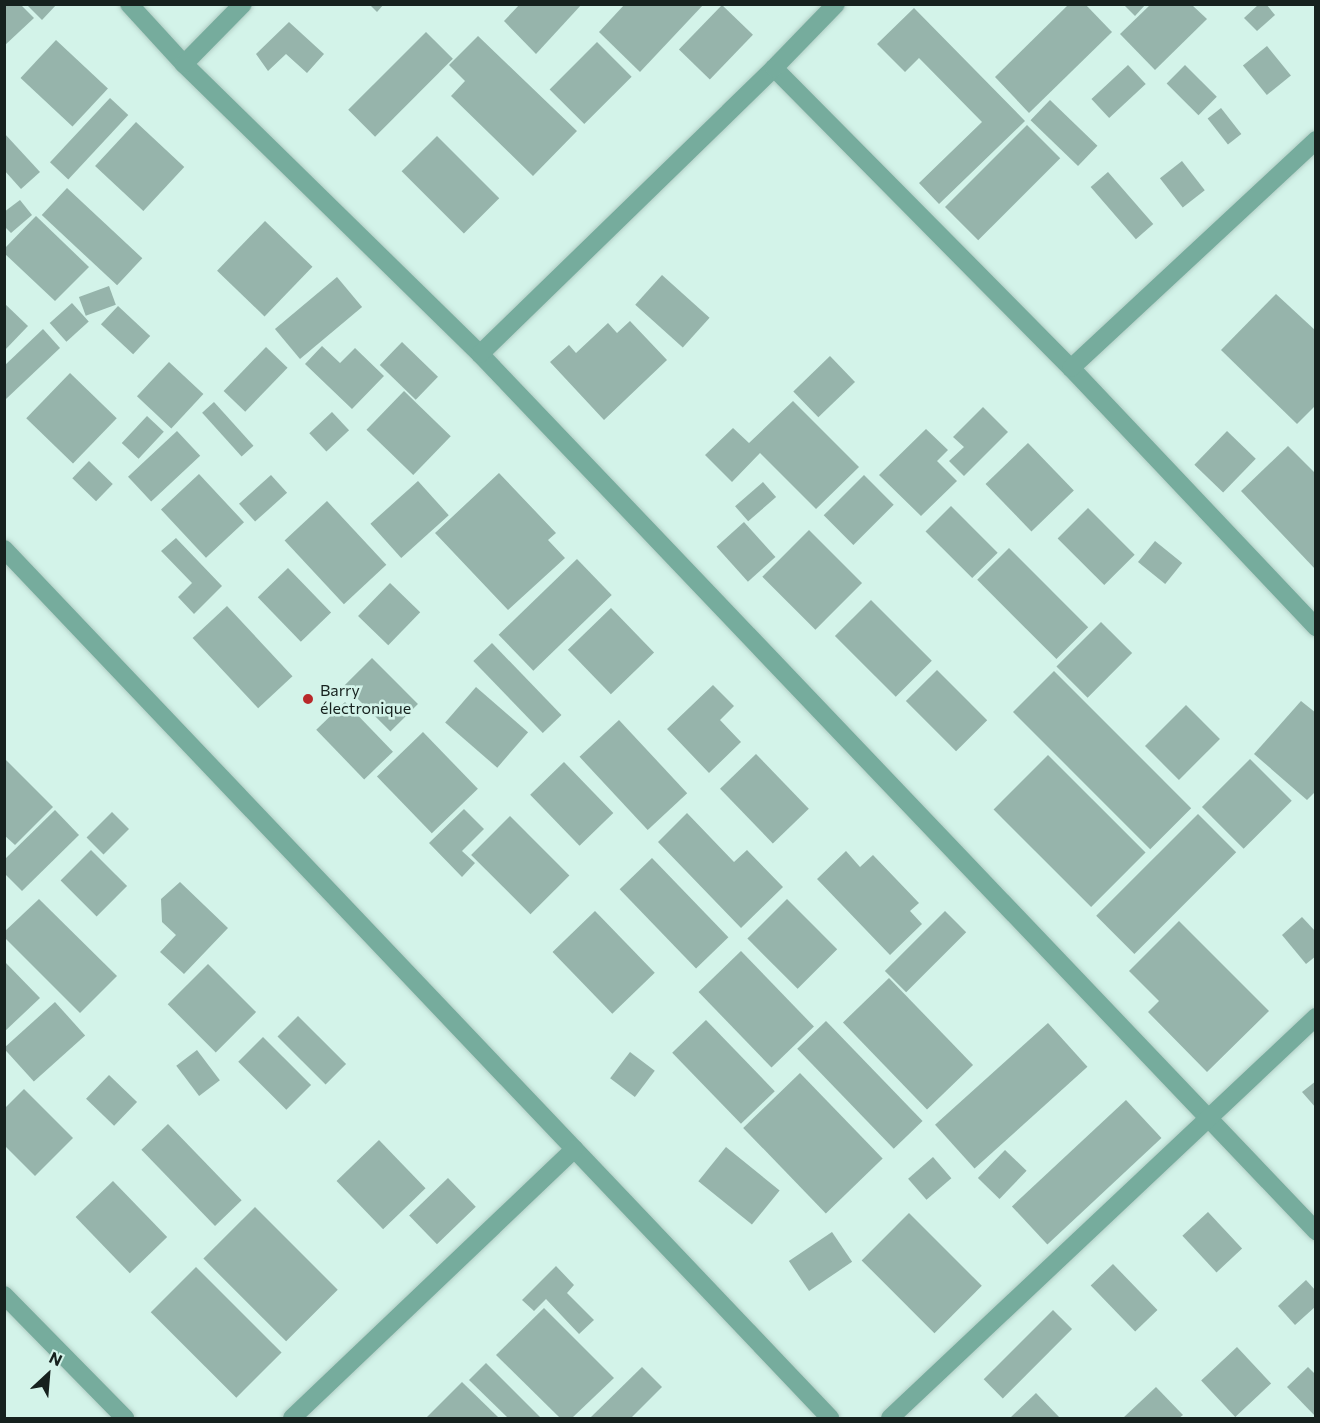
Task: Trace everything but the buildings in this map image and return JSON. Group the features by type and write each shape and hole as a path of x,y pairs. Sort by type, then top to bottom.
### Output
{"street":[{"path":"129,4 184,64 480,354 1316,1230"},
{"path":"184,64 243,4"},
{"path":"480,354 774,69 836,4"},
{"path":"774,69 1071,368 1316,627"},
{"path":"1071,368 1316,140"},
{"path":"4,549 830,1419"},
{"path":"890,1419 1316,1017"},
{"path":"292,1419 574,1149"},
{"path":"4,1294 125,1419"}],"place":[{"name":"Barry électronique","path":"308,699"}]}
